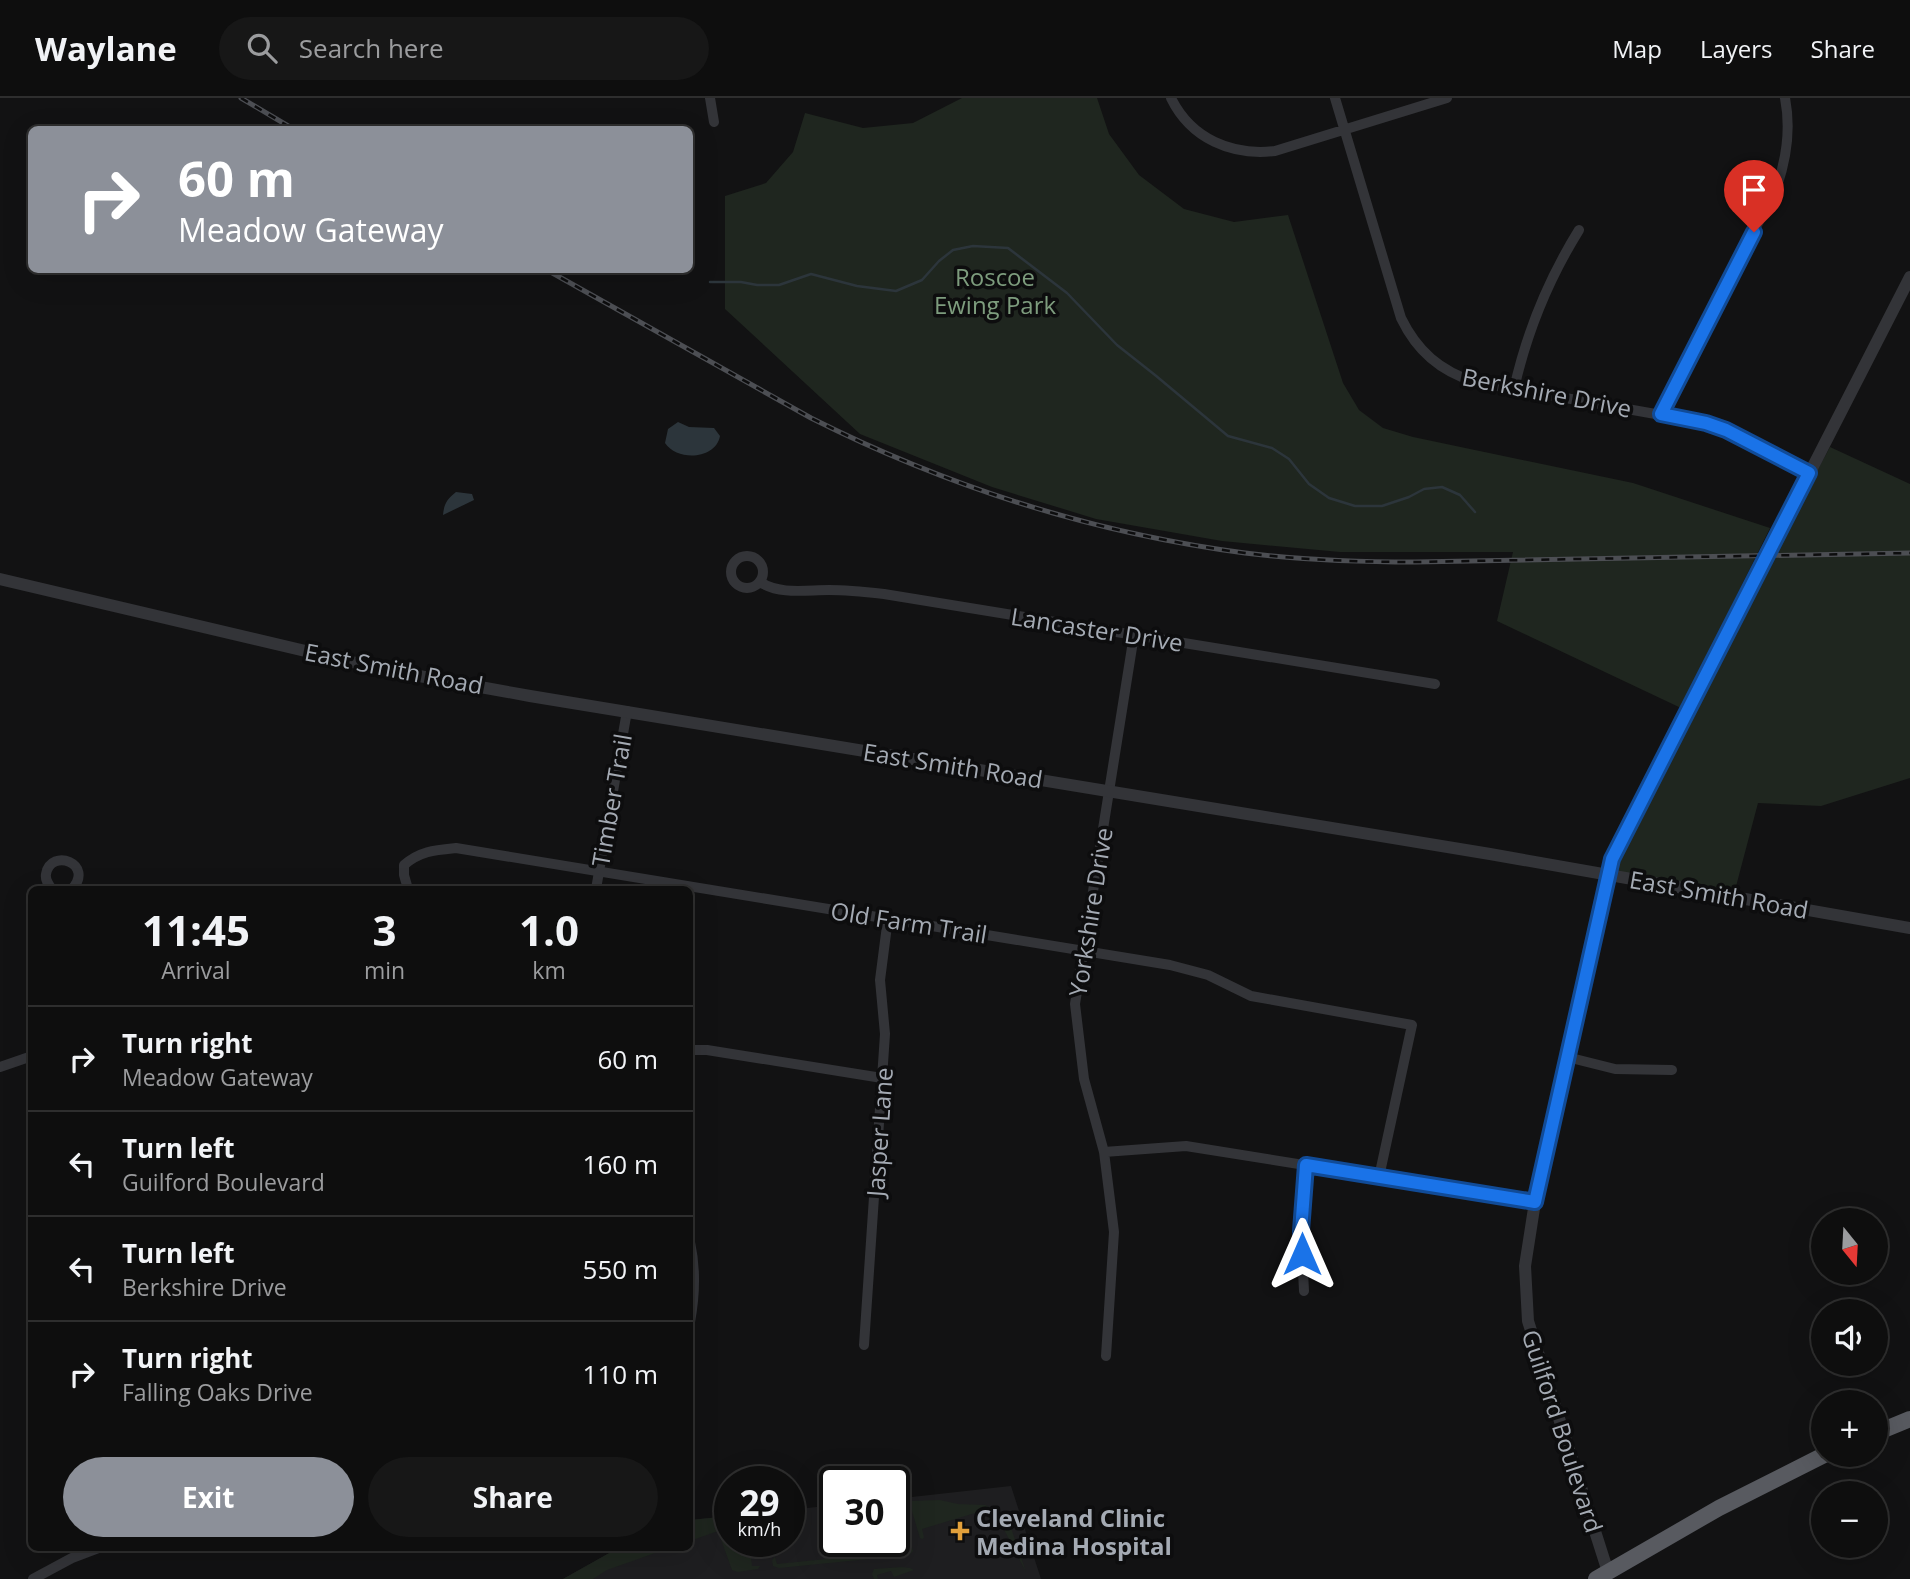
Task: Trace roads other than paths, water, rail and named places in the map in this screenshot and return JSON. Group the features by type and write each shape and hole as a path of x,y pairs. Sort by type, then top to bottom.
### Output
{"highway":[{"path":"1888,1428 1910,1419"},
{"path":"1602,1576 1719,1508 1811,1462"}],"street":[{"path":"710,98 714,122"},
{"path":"1171,98 1181,115 1202,136 1217,144 1245,152 1275,151 1447,98"},
{"name":"Berkshire Drive","path":"1335,98 1398,309 1408,333 1432,361 1475,382 1706,423 1726,430 1809,473"},
{"path":"1661,414 1777,186 1787,149 1789,128 1785,98"},
{"path":"1514,389 1537,311 1563,256 1579,230"},
{"name":"Guilford Boulevard","path":"1602,1576 1528,1321 1525,1266 1535,1202 1607,875 1612,859 1910,277"},
{"name":"East Smith Road","path":"0,579 386,670 1910,928"},
{"name":"Lancaster Drive","path":"760,582 793,591 828,590 884,594 1435,684"},
{"name":"Yorkshire Drive","path":"1106,1356 1114,1232 1104,1152 1084,1079 1075,1004 1134,635"},
{"name":"Timber Trail","path":"597,886 627,711"},
{"name":"Old Farm Trail","path":"407,886 404,865 430,850 456,848 687,886"},
{"path":"50,886 46,880 47,869 60,860 70,862 77,869 79,879 76,886"},
{"name":"Old Farm Trail","path":"693,887 1170,965 1208,975 1251,996 1412,1025 1379,1177"},
{"name":"Jasper Lane","path":"864,1346 885,1034 880,980 888,918"},
{"path":"693,1050 707,1049 882,1078"},
{"path":"0,1067 28,1057"},
{"path":"1567,1057 1615,1069 1672,1070"},
{"path":"1104,1152 1186,1146 1535,1202"},
{"path":"1304,1291 1301,1231 1306,1165"},
{"path":"693,1260 693,1300"},
{"path":"33,1579 53,1567 91,1551"}],"waterway":[{"path":"710,282 779,285 811,274 857,286 896,291 922,280 953,250 973,246 1008,248 1067,293 1117,345 1228,436 1272,448 1289,459 1309,484 1329,498 1355,506 1382,506 1424,489 1442,487 1460,495 1475,512"}],"railway":[{"path":"241,98 288,126"},
{"path":"552,273 811,418 863,443 968,486 1077,520 1132,533 1245,553 1373,562 1910,553"}],"place":[{"name":"Cleveland Clinic Medina Hospital","path":"960,1531"}],"park label":[{"name":"Roscoe Ewing Park","path":"995,290"}]}
